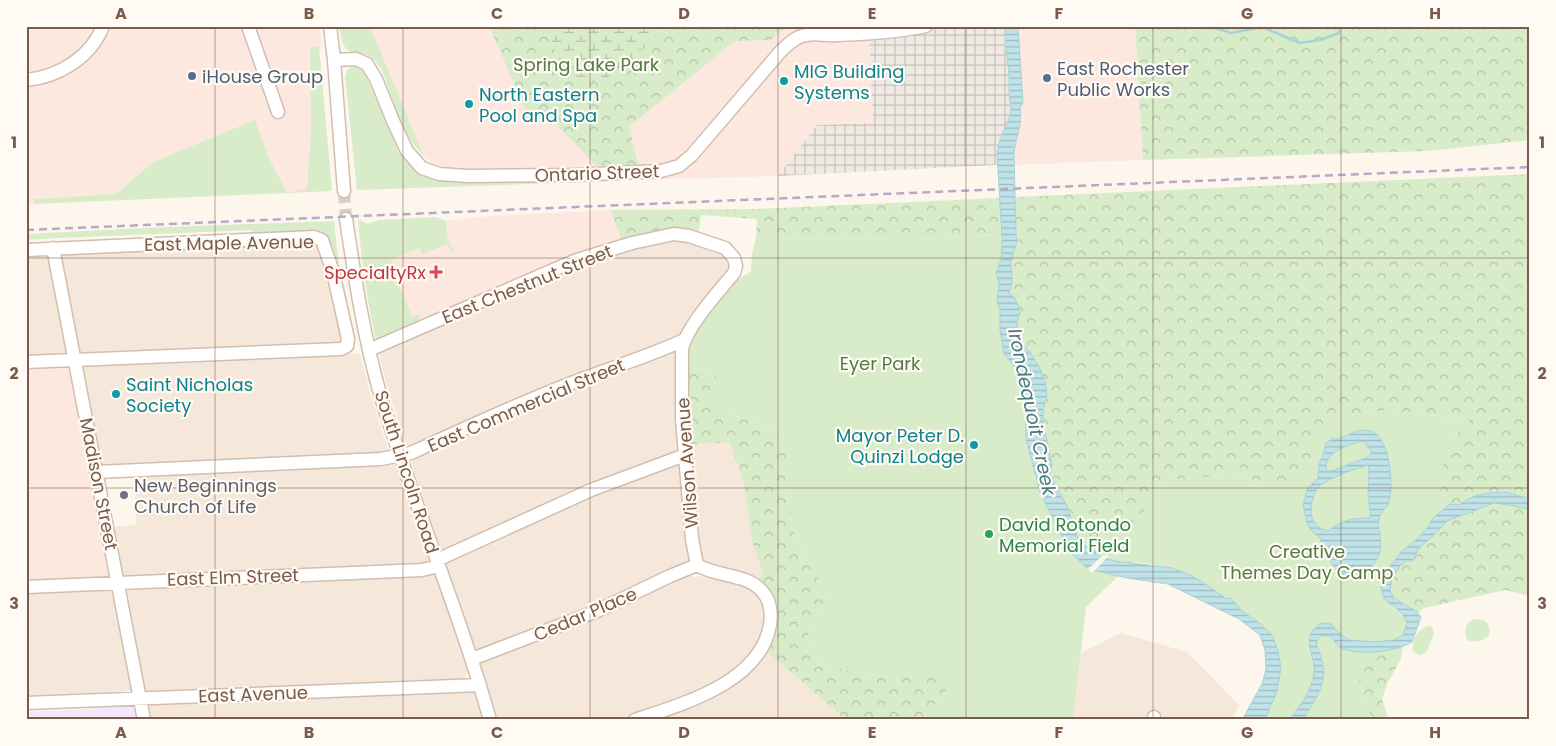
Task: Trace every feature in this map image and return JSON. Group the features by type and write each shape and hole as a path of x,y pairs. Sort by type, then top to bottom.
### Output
{"street":[{"path":"26,80 42,78 79,59 95,42 103,26"},
{"path":"248,26 278,112"},
{"path":"330,26 344,191"},
{"name":"Ontario Street","path":"334,60 356,59 367,64 376,79 407,151 422,168 439,174 468,176 574,175 661,171 679,166 692,155 780,52 800,37 806,35 836,36 861,34 926,26"},
{"name":"South Lincoln Road","path":"346,219 357,294 381,396 400,456 472,660 490,720"},
{"name":"East Chestnut Street","path":"369,350 574,261 632,243 674,234 689,236 725,248 734,258 736,266"},
{"name":"East Maple Avenue","path":"26,250 314,237 322,240 340,296 348,339 347,346 341,349 74,360"},
{"name":"Madison Street","path":"53,248 144,720"},
{"name":"Wilson Avenue","path":"697,565 692,539 682,419 682,349 684,340 705,309 734,273 736,266"},
{"name":"East Commercial Street","path":"96,472 381,459 400,456 411,453 539,396 684,340"},
{"path":"26,362 74,360"},
{"name":"East Elm Street","path":"26,586 422,570 591,490 685,455"},
{"path":"635,720 710,692 727,682 747,666 760,651 766,640 770,616 768,599 760,589 748,581 706,571 697,565"},
{"name":"Cedar Place","path":"472,660 597,611 697,565"},
{"name":"East Avenue","path":"26,703 480,685"}],"shaded area":[{"path":"26,26 96,26 83,45 64,62 35,73 26,74"},
{"path":"107,26 320,26 322,46 310,47 311,132 307,188 287,194 268,156 255,121 153,162 116,194 34,199 34,204 26,204 26,85 45,82"},
{"path":"370,26 489,26 526,111 551,119 598,168 464,169 447,168 432,163 424,156"},
{"path":"789,26 883,26 868,29 873,123 817,125 778,176 643,180 629,127 735,41 771,40"},
{"path":"952,26 1003,27 1009,75 1011,113 1000,140 997,165 778,176 817,125 873,123 869,38"},
{"path":"1018,26 1135,26 1143,160 1014,165 1015,140 1022,118 1020,107 1023,103"},
{"path":"611,210 621,239 571,257 419,322 419,314 412,317 392,269 391,260 419,248 422,255 448,244 451,253 453,252 447,236 446,221 490,216"},
{"path":"688,241 718,251 725,256 729,267 728,272 677,347 676,404 692,577 708,576 742,583 761,595 768,616 762,635 749,655 716,681 663,705 620,720 497,720 472,640 436,540 379,354 381,351 534,284 602,258 651,244"},
{"path":"316,242 336,291 349,354 360,354 386,444 416,520 468,665 468,672 461,679 148,691 144,689 112,527 136,525 134,465 104,466 99,462 60,255 62,253"},
{"path":"26,254 49,255 67,351 63,354 26,356"},
{"path":"66,366 70,368 110,576 26,580 26,368"},
{"path":"731,442 744,483 752,542 763,574 757,580 704,562 700,557 687,445"},
{"path":"114,589 131,691 26,697 26,591"},
{"path":"1120,633 1187,652 1239,705 1232,720 1073,720 1081,653"},
{"path":"765,650 846,720 648,720 699,699"},
{"path":"467,691 477,695 485,720 149,720 147,707 151,704"},
{"path":"132,704 135,706 139,720 26,720 26,712 93,709 99,706"}],"green space":[{"path":"339,26 370,26 424,156 416,148 404,127 382,70 371,57 346,48 342,42"},
{"path":"489,26 546,26 565,75 621,70 668,26 789,26 771,40 735,41 629,127 640,170 598,168 551,119 531,119"},
{"name":"Spring Lake Park","path":"546,26 668,26 621,70 597,83 565,75"},
{"path":"1135,26 1530,26 1530,140 1427,151 1143,160"},
{"path":"319,46 332,191 287,193 307,188 311,132 310,47"},
{"path":"352,66 359,68 365,74 398,151 421,172 587,179 590,182 357,190 345,76 348,69"},
{"path":"255,120 268,156 287,193 34,204 34,199 116,194 153,162"},
{"path":"1530,174 1530,499 1506,492 1468,499 1459,506 1450,504 1443,510 1439,501 1445,454 1451,440 1469,420 1388,410 1336,418 1317,434 1310,464 1287,485 1263,484 1241,475 1166,480 1151,496 1140,519 1084,545 1078,539 1073,522 1050,473 1052,464 1043,423 1043,410 1047,396 1045,380 1030,352 1020,341 1017,322 1020,312 1009,291 1012,282 1011,263 1016,243 1016,197"},
{"path":"1000,198 1001,235 911,238 756,237 757,219 701,215 699,231 660,230 621,239 611,210 757,209"},
{"path":"436,217 446,221 447,236 454,252 451,253 447,244 422,255 419,248 391,260 392,269 412,316 419,314 420,318 419,322 377,339 375,337 367,293 358,219 367,224 379,220"},
{"path":"334,221 340,275 327,245 253,235 252,230 26,240 26,234"},
{"name":"Eyer Park","path":"1001,235 1001,260 996,274 999,283 997,303 1000,309 1004,354 1019,373 1025,397 1026,439 1040,492 1069,551 1139,519 1151,496 1166,480 1241,475 1263,484 1310,464 1316,434 1336,418 1388,410 1469,420 1451,440 1439,501 1443,510 1432,519 1428,527 1417,539 1403,550 1387,570 1393,608 1403,614 1407,623 1356,671 1372,720 1265,720 1277,691 1262,625 1241,610 1232,598 1227,599 1192,576 1167,567 1133,562 1086,607 1073,720 921,720 949,689 931,670 889,677 825,666 807,638 827,597 795,536 785,487 785,445 775,430 721,410 710,393 717,374 685,366 693,340 718,299 740,278 751,272 752,254 756,237 911,238"},
{"path":"685,366 717,374 710,393 721,410 775,430 785,445 785,487 795,536 827,597 807,638 825,666 889,677 931,669 949,689 921,720 846,720 765,650 773,630 757,580 763,574 752,542 744,483 730,442 687,445"},
{"path":"1494,503 1530,510 1530,596 1505,590 1424,608 1418,613 1391,594 1391,582 1400,566 1413,561 1418,548 1447,521"},
{"path":"1474,619 1487,623 1489,636 1479,641 1467,640 1465,632 1467,624"},
{"path":"1407,623 1401,659 1388,682 1382,699 1389,720 1372,720 1356,671"},
{"path":"1430,626 1433,628 1433,636 1427,652 1420,655 1413,652 1414,639 1418,632"}],"water":[{"name":"Irondequoit Creek","path":"1004,26 1018,26 1023,103 1020,107 1020,124 1014,153 1017,239 1011,263 1012,282 1009,291 1010,295 1014,297 1020,312 1017,322 1020,341 1030,352 1045,380 1047,396 1043,410 1043,423 1052,464 1050,473 1052,479 1067,506 1078,539 1084,545 1094,550 1101,557 1115,561 1172,568 1188,574 1227,599 1231,598 1241,610 1262,625 1273,636 1281,668 1277,691 1265,720 1242,720 1262,684 1266,669 1265,650 1260,635 1239,619 1168,584 1127,578 1088,569 1069,551 1040,492 1026,439 1025,397 1019,373 1004,354 1000,330 1000,309 997,303 999,283 996,273 1001,260 1002,238 997,153 1011,113"},
{"path":"1356,431 1372,431 1379,437 1387,454 1391,485 1389,502 1379,518 1381,548 1378,557 1367,571 1358,576 1350,577 1343,575 1331,563 1320,538 1308,526 1303,506 1307,489 1318,478 1319,464 1326,443 1333,438 1339,439","holes":["1363,441 1371,451 1368,457 1332,471 1327,471 1326,465 1332,454 1351,444","1368,465 1370,518 1348,520 1328,531 1318,527 1313,521 1311,514 1312,501 1319,486 1347,472"]},
{"path":"1506,492 1530,499 1530,510 1494,503 1447,521 1419,548 1413,561 1406,561 1392,578 1390,590 1394,598 1416,611 1421,617 1412,642 1388,650 1360,652 1340,647 1331,637 1319,637 1316,643 1323,666 1322,683 1315,700 1303,720 1289,720 1305,698 1313,679 1314,667 1309,641 1313,630 1321,623 1331,624 1349,640 1375,642 1394,640 1403,635 1407,623 1403,614 1384,599 1381,587 1387,570 1403,550 1428,527 1432,519 1450,504 1459,505 1481,494"}],"pier":[{"path":"1103,555 1109,556 1092,573 1088,569"}],"waterway":[{"path":"1209,26 1231,33 1262,27 1300,43 1320,40 1339,33 1340,26"}],"tunnel":[{"path":"344,191 346,219"}],"railway":[{"path":"26,230 1530,167"}],"place":[{"name":"iHouse Group","path":"192,76"},
{"name":"East Rochester Public Works","path":"1047,78"},
{"name":"MIG Building Systems","path":"784,81"},
{"name":"North Eastern Pool and Spa","path":"469,104"},
{"name":"SpecialtyRx","path":"436,272"},
{"name":"Saint Nicholas Society","path":"116,394"},
{"name":"Mayor Peter D. Quinzi Lodge","path":"974,445"},
{"name":"New Beginnings Church of Life","path":"124,495"},
{"name":"David Rotondo Memorial Field","path":"989,534"}],"park label":[{"name":"Creative Themes Day Camp","path":"1307,561"}]}
